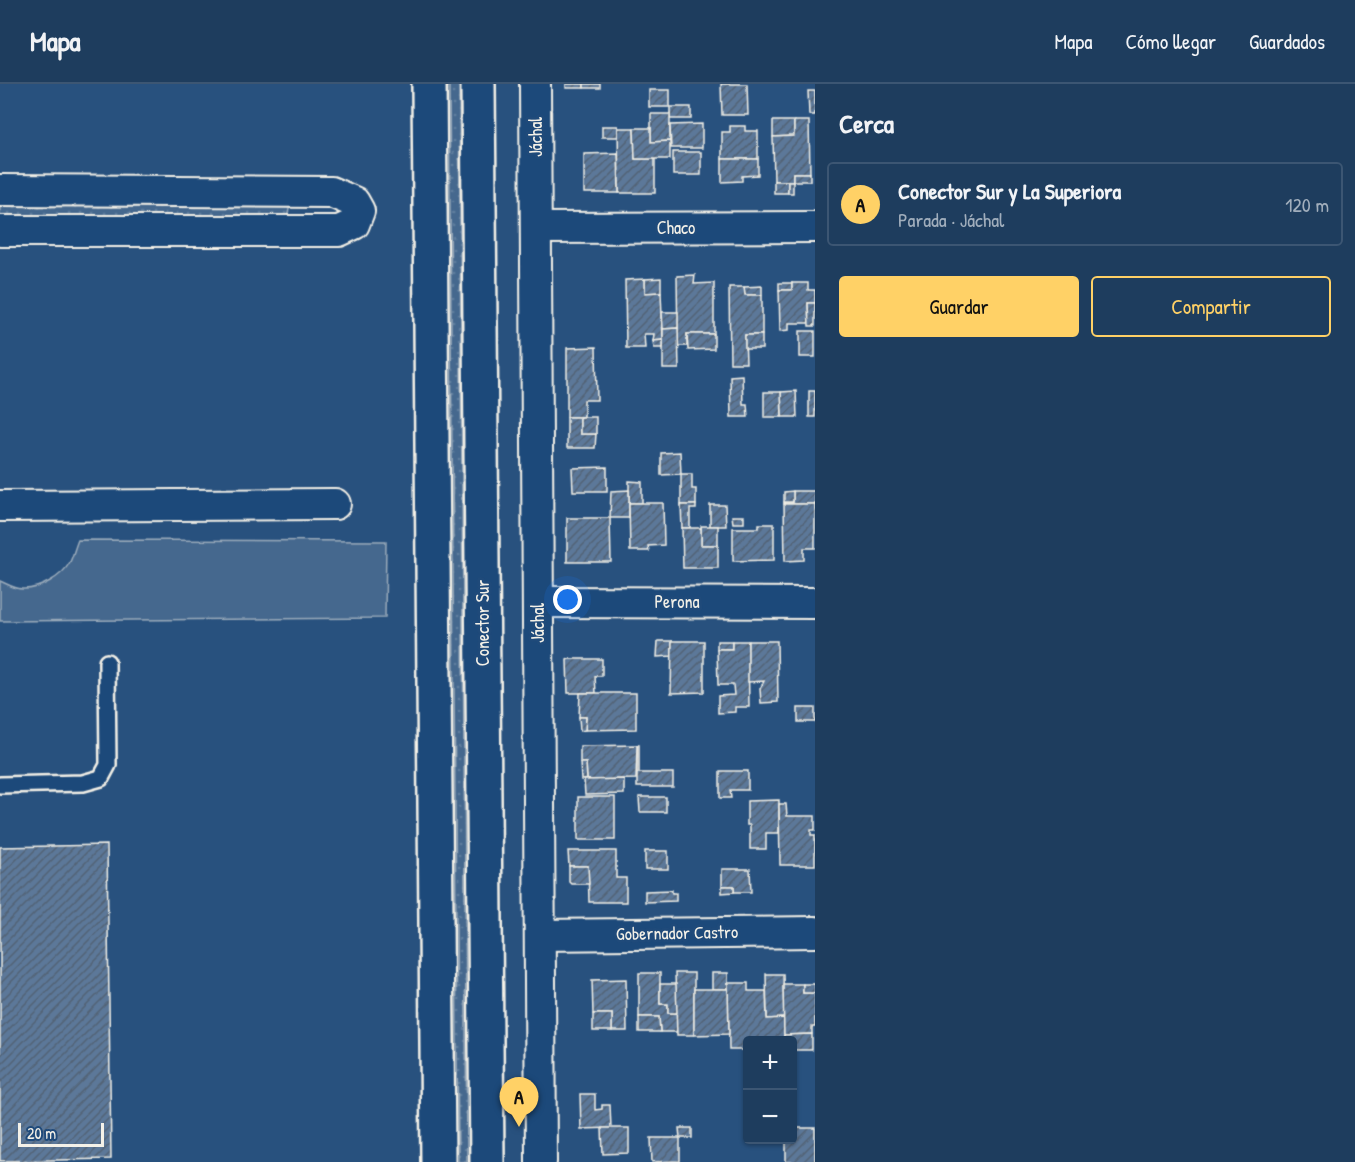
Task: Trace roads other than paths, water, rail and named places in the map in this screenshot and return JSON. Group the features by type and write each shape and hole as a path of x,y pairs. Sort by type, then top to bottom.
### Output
{"main road":[{"path":"429,84 438,1162"},
{"name":"Conector Sur","path":"478,84 487,1162"}],"street":[{"name":"Jáchal","path":"535,84 541,1162"},
{"path":"0,190 331,192 354,201 359,211 354,224 339,231 0,231"},
{"name":"Chaco","path":"536,228 815,227"},
{"path":"0,506 335,504"},
{"name":"Perona","path":"538,602 815,603"},
{"name":"Gobernador Castro","path":"540,935 815,932"}],"lane":[{"path":"0,785 83,783 101,778 108,765 107,662"}],"place":[{"name":"Conector Sur y La Superiora","path":"519,1127"}]}
